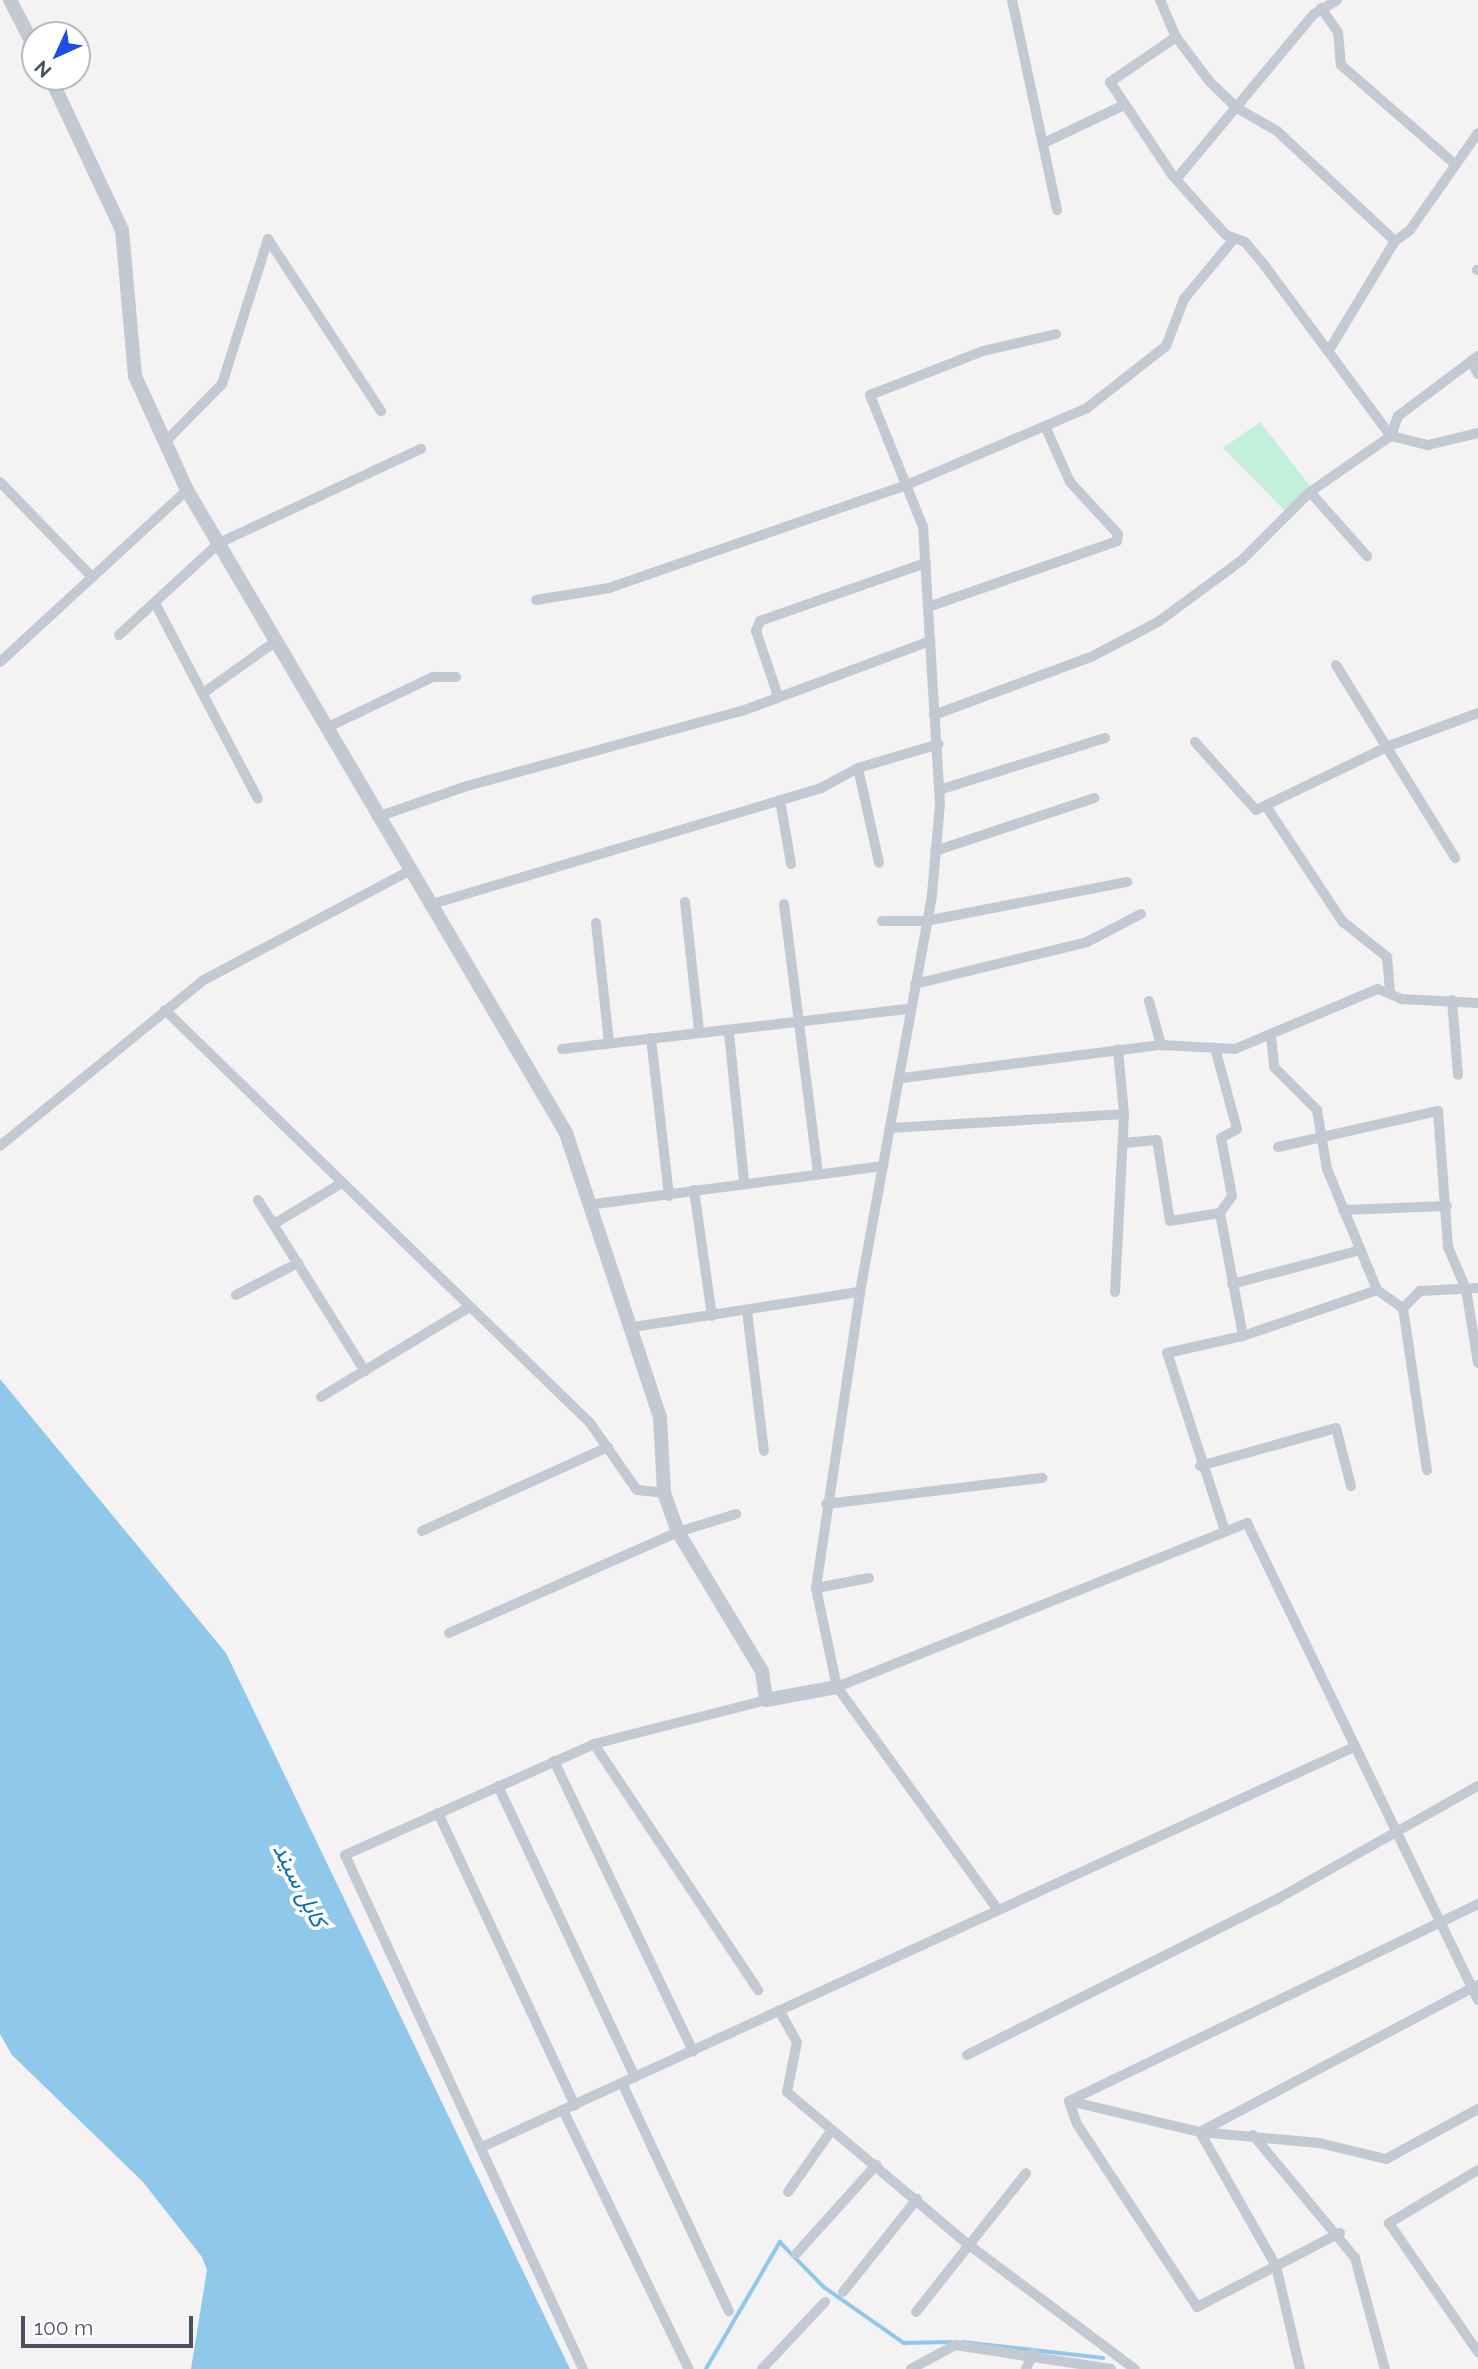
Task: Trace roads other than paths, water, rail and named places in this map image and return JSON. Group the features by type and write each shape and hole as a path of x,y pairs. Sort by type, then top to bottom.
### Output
{"street":[{"path":"10,0 21,21"},
{"path":"1012,0 1046,142 1057,210"},
{"path":"1160,0 1176,37 1237,108 1277,131 1395,240"},
{"path":"1178,177 1321,8 1337,0"},
{"path":"1321,8 1338,32 1341,65 1456,165"},
{"path":"1176,37 1110,82 1178,177 1234,239 1245,242 1331,347 1391,436 1428,445 1478,433"},
{"path":"57,91 122,230 135,376 187,490 407,872 566,1133 595,1204 660,1418 664,1493 678,1532 762,1671 766,1700"},
{"path":"1046,142 1124,105"},
{"path":"1331,347 1395,240 1456,165 1478,133"},
{"path":"165,442 222,384 268,239 381,411"},
{"path":"536,600 609,588 909,484 1087,408 1166,346 1184,299 1234,239"},
{"path":"998,1910 836,1687 816,1588 826,1504 860,1292 890,1128 902,1078 935,851 939,790 939,744 934,715 923,527 909,484 870,395 983,351 1056,334"},
{"path":"934,715 1091,657 1158,622 1242,560 1310,492 1391,436 1398,416 1475,358 1478,374"},
{"path":"928,607 1117,541 1118,534 1070,482 1045,426"},
{"path":"120,635 219,544 421,449"},
{"path":"0,482 92,577"},
{"path":"0,662 187,490"},
{"path":"1310,492 1367,556"},
{"path":"778,696 756,631 760,621 926,563"},
{"path":"155,603 206,691 258,799"},
{"path":"206,691 276,641"},
{"path":"377,817 778,696 930,641"},
{"path":"1336,665 1389,746 1455,858"},
{"path":"326,728 433,677 456,677"},
{"path":"1195,742 1253,810 1389,746 1478,713"},
{"path":"939,790 1105,738"},
{"path":"429,905 780,800 858,768 939,744"},
{"path":"858,768 879,863"},
{"path":"935,851 1094,798"},
{"path":"780,800 791,864"},
{"path":"1266,806 1342,921 1387,957 1390,990"},
{"path":"0,1146 202,981 407,872"},
{"path":"882,921 926,921 1127,882"},
{"path":"685,902 699,1031"},
{"path":"784,904 818,1175"},
{"path":"915,984 1087,942 1141,914"},
{"path":"596,923 609,1042"},
{"path":"902,1078 1161,1045 1236,1049 1378,989 1390,990 1401,999 1478,1003"},
{"path":"1452,1000 1458,1075"},
{"path":"1149,1001 1161,1045"},
{"path":"562,1049 699,1031 729,1033 799,1021 911,1009"},
{"path":"165,1010 467,1308 590,1423 637,1490 664,1493"},
{"path":"729,1033 744,1180"},
{"path":"1271,1036 1274,1067 1317,1110 1322,1139 1343,1210 1377,1290 1403,1308 1427,1470"},
{"path":"651,1038 668,1196"},
{"path":"1215,1048 1237,1129 1221,1138 1231,1196 1220,1213 1243,1336"},
{"path":"1115,1292 1124,1114 1118,1049"},
{"path":"1278,1147 1438,1111 1448,1247 1466,1289 1478,1363"},
{"path":"890,1128 1124,1114"},
{"path":"1123,1143 1157,1140 1170,1221 1220,1213"},
{"path":"595,1204 668,1196 744,1180 818,1175 884,1166"},
{"path":"274,1224 340,1184"},
{"path":"694,1190 712,1316"},
{"path":"258,1200 365,1371"},
{"path":"1343,1210 1447,1206"},
{"path":"1232,1284 1362,1250"},
{"path":"236,1294 298,1263"},
{"path":"1403,1308 1420,1290 1478,1288"},
{"path":"1225,1531 1200,1466 1167,1353 1243,1336 1377,1290"},
{"path":"633,1327 860,1292"},
{"path":"321,1397 467,1308"},
{"path":"747,1311 764,1451"},
{"path":"1200,1466 1336,1428 1351,1486"},
{"path":"422,1531 607,1447"},
{"path":"826,1504 1042,1478"},
{"path":"449,1633 678,1532 736,1514"},
{"path":"583,2369 345,1855 594,1744 766,1700 836,1687 1247,1523 1394,1829 1475,1986 1478,2000"},
{"path":"816,1588 869,1578"},
{"path":"594,1744 758,1990"},
{"path":"482,2147 1354,1747"},
{"path":"554,1761 693,2051"},
{"path":"498,1786 635,2077"},
{"path":"967,2055 1279,1898 1394,1829 1475,1788 1478,1801"},
{"path":"438,1813 575,2105"},
{"path":"1069,2101 1478,1903"},
{"path":"1200,2132 1475,1986"},
{"path":"779,2010 797,2042 787,2092 831,2132 918,2199 969,2245 1135,2369"},
{"path":"622,2083 729,2311"},
{"path":"1069,2101 1200,2132 1253,2135 1386,2159 1478,2109"},
{"path":"1069,2101 1077,2124 1197,2307 1340,2233"},
{"path":"563,2110 690,2369"},
{"path":"788,2192 831,2132"},
{"path":"1200,2132 1276,2266 1300,2369"},
{"path":"1253,2135 1302,2198 1340,2233 1364,2281 1385,2369"},
{"path":"796,2254 876,2165"},
{"path":"1478,2170 1388,2223 1478,2352"},
{"path":"915,2312 1026,2173"},
{"path":"843,2292 918,2199"},
{"path":"762,2369 825,2302"},
{"path":"911,2369 955,2345 1033,2354 1111,2369"},
{"path":"1026,2369 1033,2354"}],"water":[{"name":"کابل سيند","path":"0,1379 226,1653 570,2369 191,2369 207,2270 202,2257 143,2182 12,2055 0,2034"}],"waterway":[{"path":"706,2369 780,2242 824,2287 904,2343 951,2342"},
{"path":"963,2342 1103,2358"}]}
